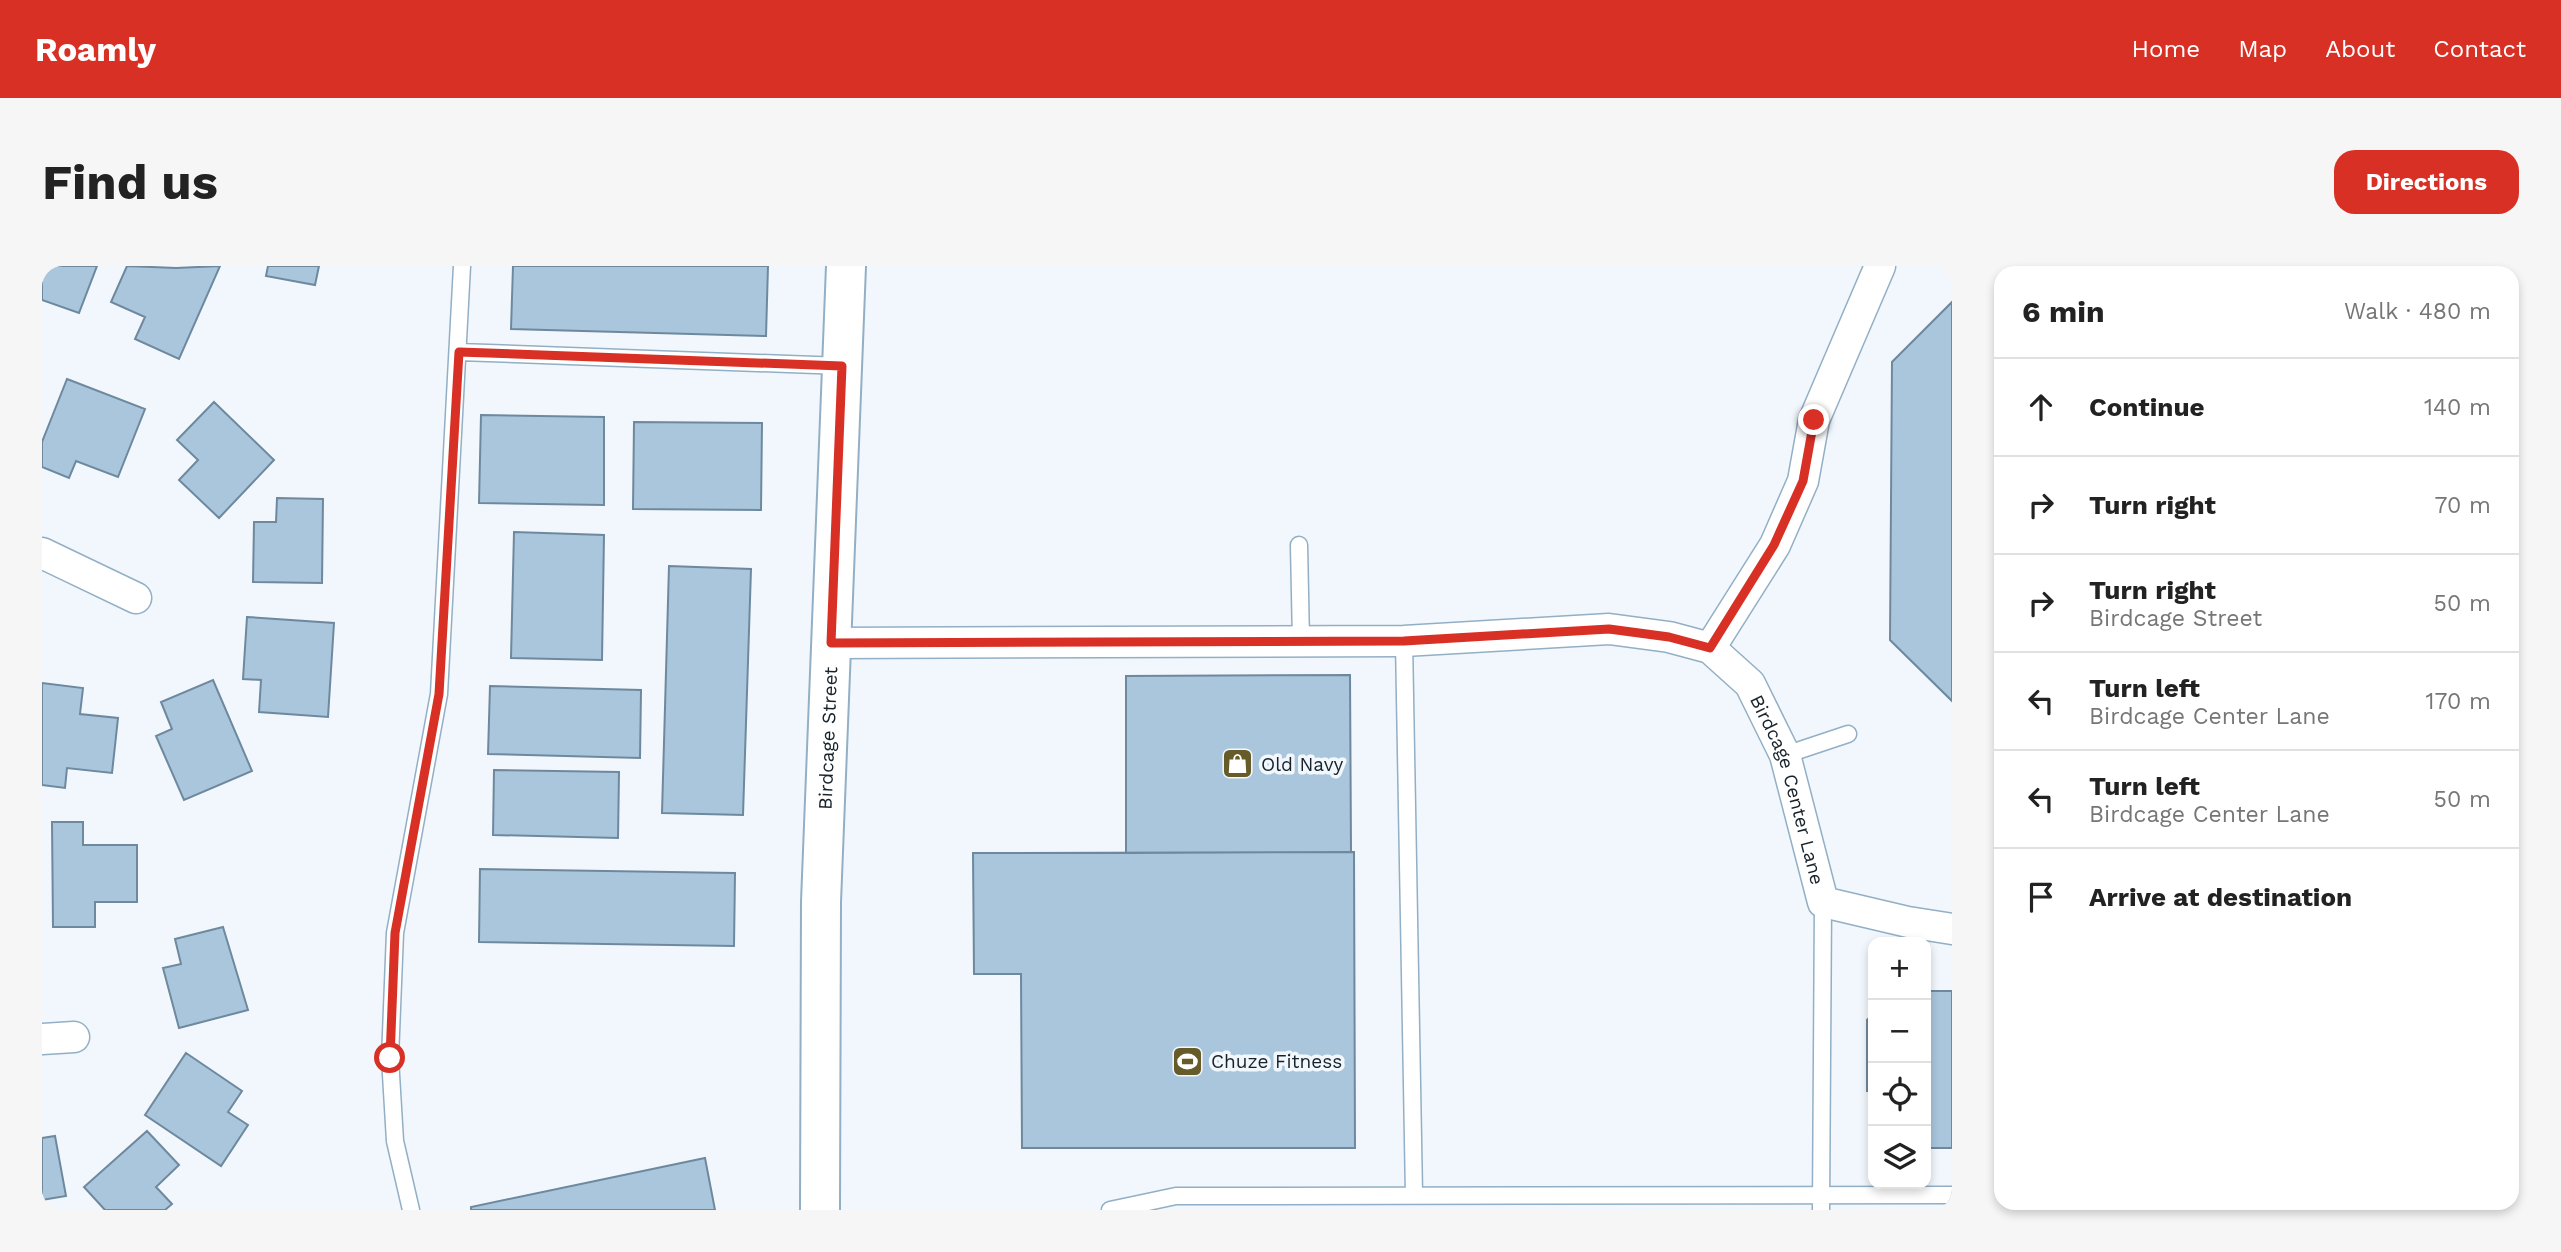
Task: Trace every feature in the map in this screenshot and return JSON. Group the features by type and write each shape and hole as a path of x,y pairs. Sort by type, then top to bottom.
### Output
{"street":[{"name":"Birdcage Street","path":"820,1210 820,949 845,266"},
{"path":"1710,648 1779,535 1803,481 1814,420 1880,266"},
{"path":"42,553 136,598"},
{"name":"Birdcage Center Lane","path":"831,643 1404,641 1609,629 1669,637 1710,648 1750,684 1785,755 1823,902 1908,922 1952,929"},
{"path":"42,1039 74,1037"}],"lane":[{"path":"411,1210 395,1141 390,1058 395,933 439,694 462,266"},
{"path":"459,352 842,366"},
{"path":"1299,545 1301,642"},
{"path":"1404,641 1414,1195"},
{"path":"1785,755 1848,734"},
{"path":"1821,1202 1823,902"},
{"path":"1110,1210 1176,1196 1414,1195 1821,1202 1952,1195"}],"building":[{"path":"42,266 97,266 79,313 42,300"},
{"path":"127,266 220,266 179,359 135,339 145,317 111,302"},
{"path":"268,266 319,266 315,285 266,276"},
{"path":"513,266 768,266 766,336 511,329"},
{"path":"1952,302 1952,701 1890,640 1892,362"},
{"path":"67,379 145,409 118,477 76,461 69,478 42,467 42,442"},
{"path":"214,402 274,460 219,518 179,480 198,460 177,440"},
{"path":"481,415 604,417 604,505 479,503"},
{"path":"634,422 762,423 761,510 633,509"},
{"path":"277,498 323,499 322,583 253,582 254,522 276,522"},
{"path":"514,532 604,535 602,660 511,658"},
{"path":"669,566 751,569 743,815 662,813"},
{"path":"247,617 334,623 328,717 259,712 261,680 243,679"},
{"name":"Old Navy","path":"1350,675 1351,852 1126,853 1126,676"},
{"path":"213,680 252,771 184,800 156,736 172,729 161,702"},
{"path":"42,683 83,688 80,714 118,718 112,773 67,768 65,788 42,785"},
{"path":"490,686 641,690 640,758 488,754"},
{"path":"494,770 619,772 618,838 493,835"},
{"path":"52,822 83,822 83,845 137,845 137,902 95,902 95,927 53,927"},
{"name":"Chuze Fitness","path":"1354,852 1355,1148 1022,1148 1021,974 974,974 973,853"},
{"path":"480,869 735,873 734,946 479,942"},
{"path":"223,927 248,1010 179,1028 163,968 181,964 175,939"},
{"path":"1931,991 1952,991 1952,1148 1931,1148"},
{"path":"1868,1019 1868,1091 1867,1091"},
{"path":"186,1053 242,1091 228,1112 248,1125 221,1166 145,1115"},
{"path":"147,1131 179,1165 156,1187 172,1204 165,1210 105,1210 84,1187"},
{"path":"55,1136 66,1196 42,1200 42,1138"},
{"path":"705,1158 715,1210 471,1210 471,1207"}],"place":[{"name":"Old Navy","path":"1238,764"},
{"name":"Chuze Fitness","path":"1188,1061"}],"route":[{"path":"390,1058 395,933 439,694 459,352 842,366 831,643 1404,641 1609,629 1669,637 1710,648 1774,545 1803,481 1814,420"}]}
